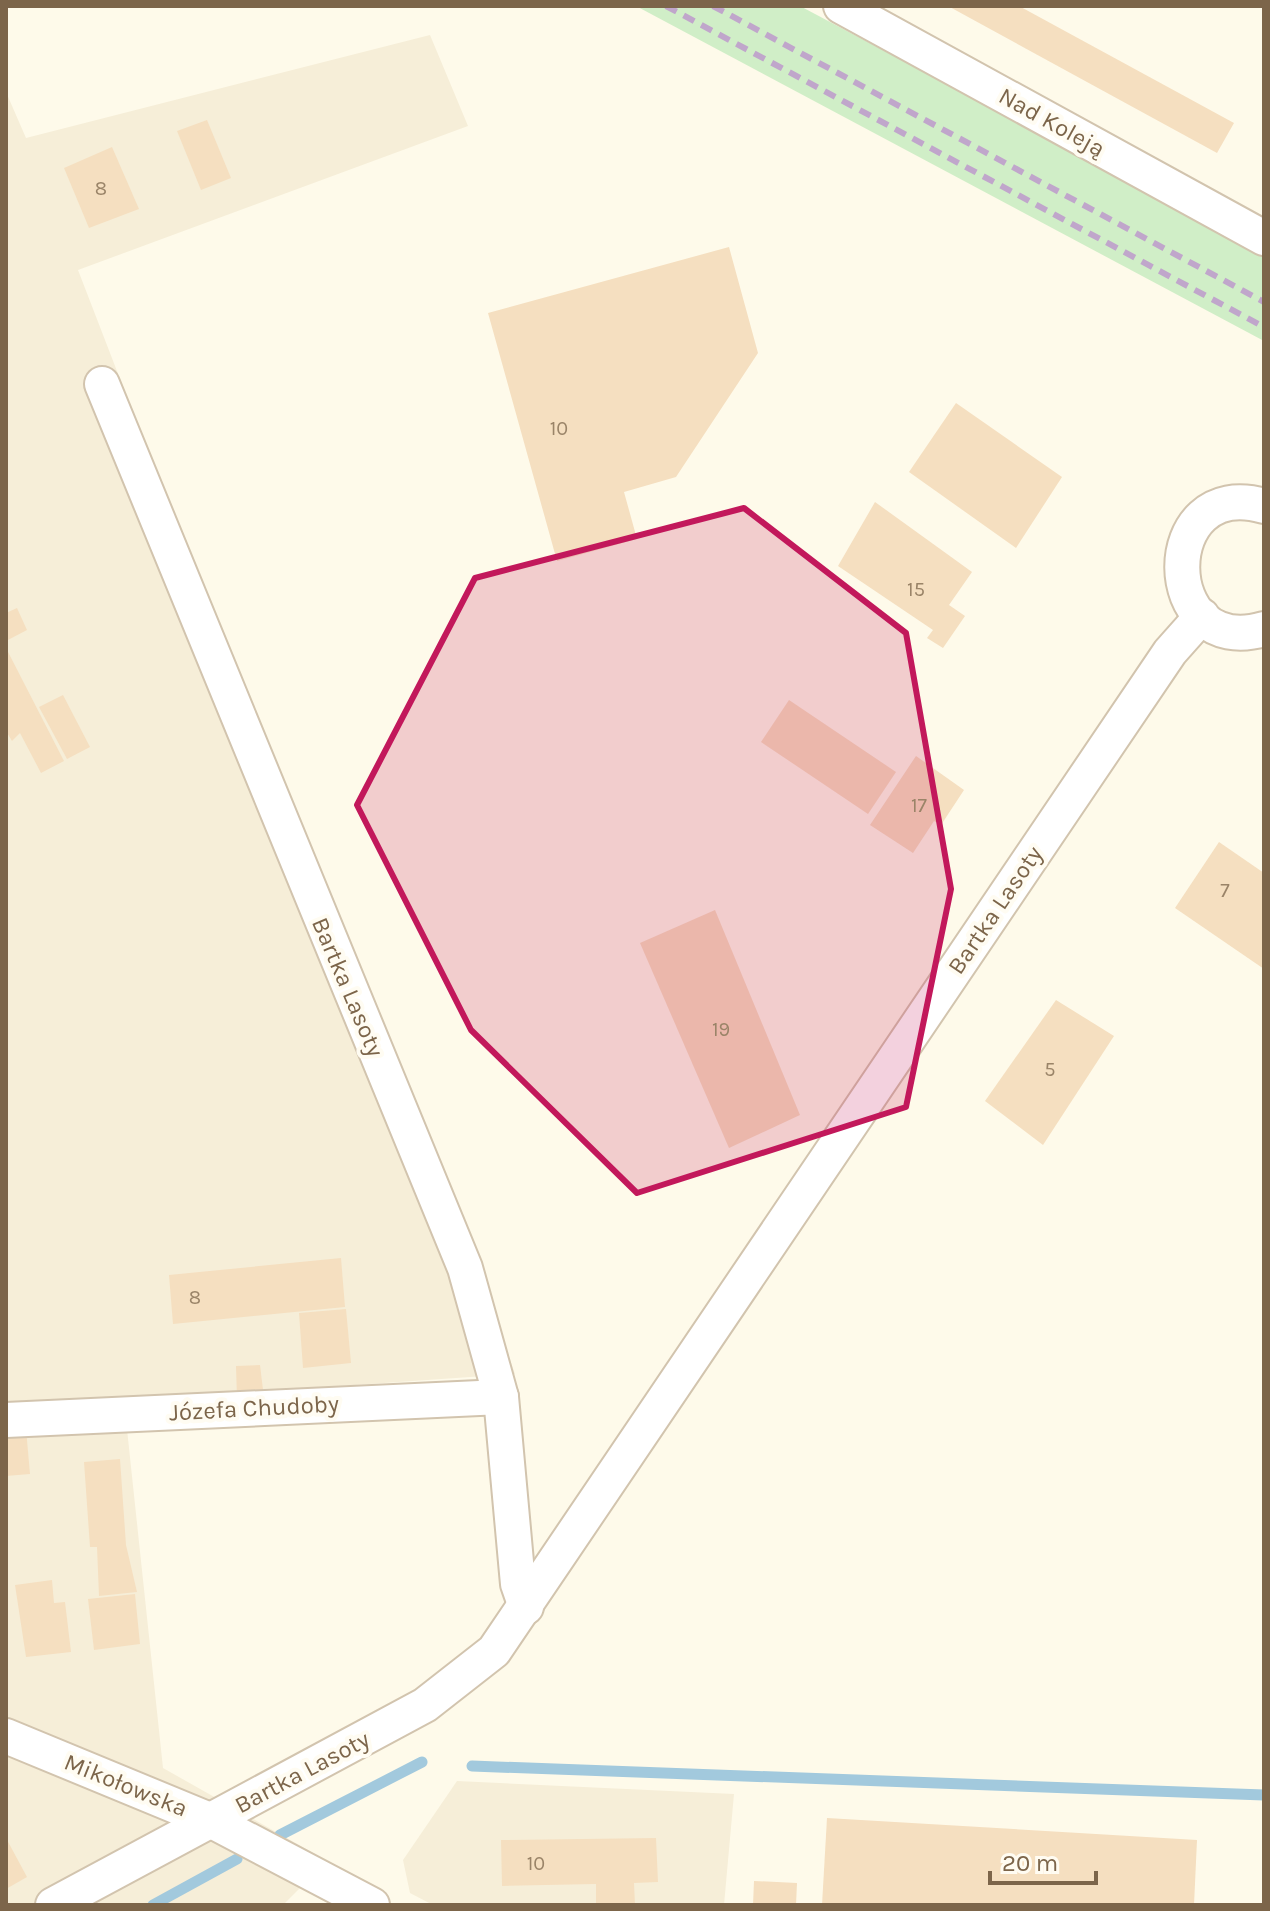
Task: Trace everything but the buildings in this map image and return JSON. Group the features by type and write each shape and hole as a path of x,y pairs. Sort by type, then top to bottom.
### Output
{"street":[{"name":"Nad Koleją","path":"841,6 1264,238"},
{"name":"Bartka Lasoty","path":"102,384 465,1268 501,1397 518,1584 526,1607"},
{"path":"1264,506 1239,503 1220,508 1202,518 1190,533 1180,562 1181,582 1189,601 1202,616 1229,630 1264,629"},
{"name":"Bartka Lasoty","path":"53,1905 425,1705 494,1651 1170,652 1202,616"},
{"name":"Józefa Chudoby","path":"6,1420 501,1397"},
{"name":"Mikołowska","path":"6,1736 212,1821 372,1905"}],"highlighted area":[{"path":"744,508 906,633 951,889 906,1107 637,1193 471,1030 357,805 475,578"}],"shaded area":[{"path":"430,35 468,126 78,270 304,856 476,1262 515,1374 124,1401 163,1768 315,1854 304,1884 283,1905 6,1905 6,92 26,138"},
{"path":"457,1781 734,1794 724,1905 433,1905 410,1893 403,1860"}],"green space":[{"path":"636,6 800,6 1264,253 1264,341"}],"waterway":[{"path":"280,1835 422,1762"},
{"path":"472,1766 1264,1795"},
{"path":"153,1905 237,1859"}],"railway":[{"path":"666,6 1264,327"},
{"path":"713,6 1264,302"}]}
